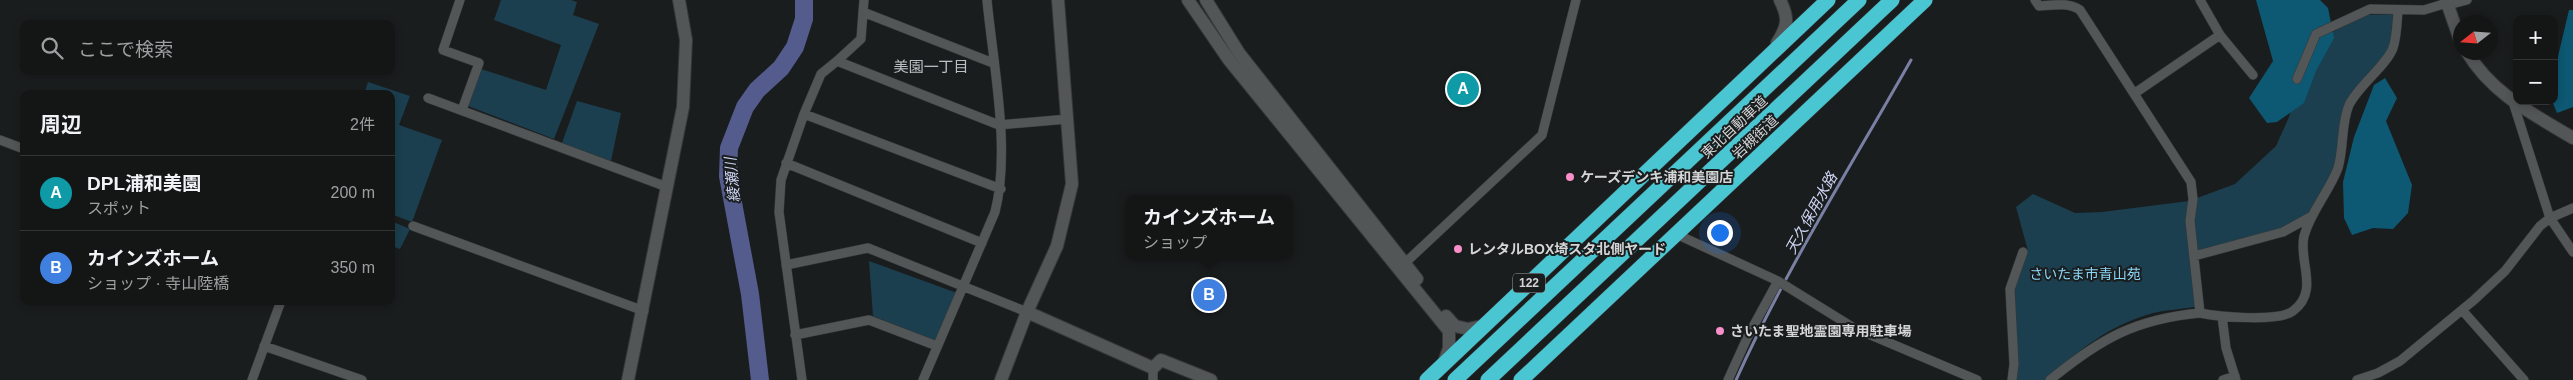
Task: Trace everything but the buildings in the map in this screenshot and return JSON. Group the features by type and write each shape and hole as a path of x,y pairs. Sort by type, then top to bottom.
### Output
{"highway":[{"name":"122","path":"1427,380 1828,0"},
{"name":"東北自動車道","path":"1455,380 1859,0"},
{"name":"東北自動車道","path":"1488,380 1892,0"},
{"name":"岩槻街道","path":"1521,380 1925,0"}],"street":[{"path":"460,0 443,50 478,63 462,110"},
{"path":"628,380 644,311 683,107 686,40 679,0"},
{"path":"802,380 779,212 781,180 804,114 821,74 862,39 864,0"},
{"path":"923,380 965,287 995,212 1001,189 999,125 987,0"},
{"path":"1001,380 1027,312 1057,246 1072,184 1058,0"},
{"path":"1188,0 1229,60 1449,331 1450,348 1443,365"},
{"path":"1206,0 1239,53 1455,326 1468,329 1486,325"},
{"path":"1405,263 1542,135 1576,0"},
{"path":"1771,53 1786,30 1788,20 1780,0"},
{"path":"2035,0 2039,6 2067,5 2080,10 2191,182 2193,199 2190,221 2200,313"},
{"path":"2200,0 2220,35 2253,75"},
{"path":"2297,78 2316,34 2370,9 2424,10 2447,3 2467,0"},
{"path":"2447,3 2453,20"},
{"path":"2050,380 2098,342 2125,330 2168,316 2200,313 2222,316 2272,317 2293,311 2300,303 2308,286 2302,248 2312,216 2327,194 2342,154 2348,108 2392,49 2398,10"},
{"path":"863,12 993,63"},
{"path":"2135,93 2220,35"},
{"path":"2471,60 2478,72 2504,97 2513,102"},
{"path":"837,61 999,125 1068,119"},
{"path":"428,98 667,187"},
{"path":"2514,105 2550,218 2573,252"},
{"path":"2518,105 2573,138"},
{"path":"804,114 1001,189"},
{"path":"0,140 20,148"},
{"path":"786,164 982,243"},
{"path":"2357,380 2378,373 2400,361 2462,310 2505,270 2540,226 2550,218 2573,208"},
{"path":"2194,256 2283,232 2312,216"},
{"path":"413,226 644,311"},
{"path":"1676,234 1778,281 1854,328 1977,380"},
{"path":"786,266 868,248 1027,312 1153,374 1161,360 1211,380"},
{"path":"2012,380 2014,348 2010,294 2017,266 2023,252"},
{"path":"1728,380 1748,336 1778,281"},
{"path":"252,380 279,305"},
{"path":"2462,310 2524,380"},
{"path":"2222,316 2226,348 2235,378 2223,380"},
{"path":"795,334 869,320 937,346"},
{"path":"264,346 362,380"}],"green space":[{"path":"501,0 571,0 577,2 573,15 599,24 554,139 468,106 481,69 546,90 561,45 494,20"},
{"name":"さいたま市青山苑","path":"2393,14 2390,49 2345,103 2339,153 2325,187 2308,215 2283,229 2189,254 2195,307 2153,313 2122,324 2082,349 2045,380 2014,380 2013,290 2028,251 2016,207 2033,194 2075,213 2102,212 2189,201 2235,184 2276,146 2289,117 2299,85 2321,38 2366,15"},
{"path":"368,82 392,90 365,90"},
{"path":"395,91 410,96 399,125 442,140 412,222 395,216"},
{"path":"577,101 621,113 611,161 562,143"},
{"path":"395,223 410,229 400,249 395,247"},
{"path":"869,261 957,293 935,341 873,316"}],"shaded area":[{"path":"2256,0 2320,0 2328,8 2334,38 2316,71 2304,103 2277,122 2267,123 2249,98 2273,61"},
{"path":"2569,10 2573,10 2573,107 2557,113 2554,105 2558,105 2558,56"},
{"path":"2385,78 2397,98 2386,121 2412,185 2408,213 2393,229 2373,228 2352,235 2344,218 2343,182 2354,137 2374,85"}],"waterway":[{"name":"綾瀬川","path":"760,380 750,294 728,176 729,148 745,107 757,90 781,68 795,47 804,19 804,0"},
{"name":"天久保用水路","path":"1736,380 1776,298 1911,60"}],"place":[{"name":"DPL浦和美園","path":"1463,89"},
{"name":"ケーズデンキ浦和美園店","path":"1570,177"},
{"name":"レンタルBOX埼スタ北側ヤード","path":"1458,249"},
{"name":"カインズホーム","path":"1209,295"},
{"name":"さいたま聖地霊園専用駐車場","path":"1720,331"}],"district":[{"name":"美園一丁目","path":"931,66"}]}
